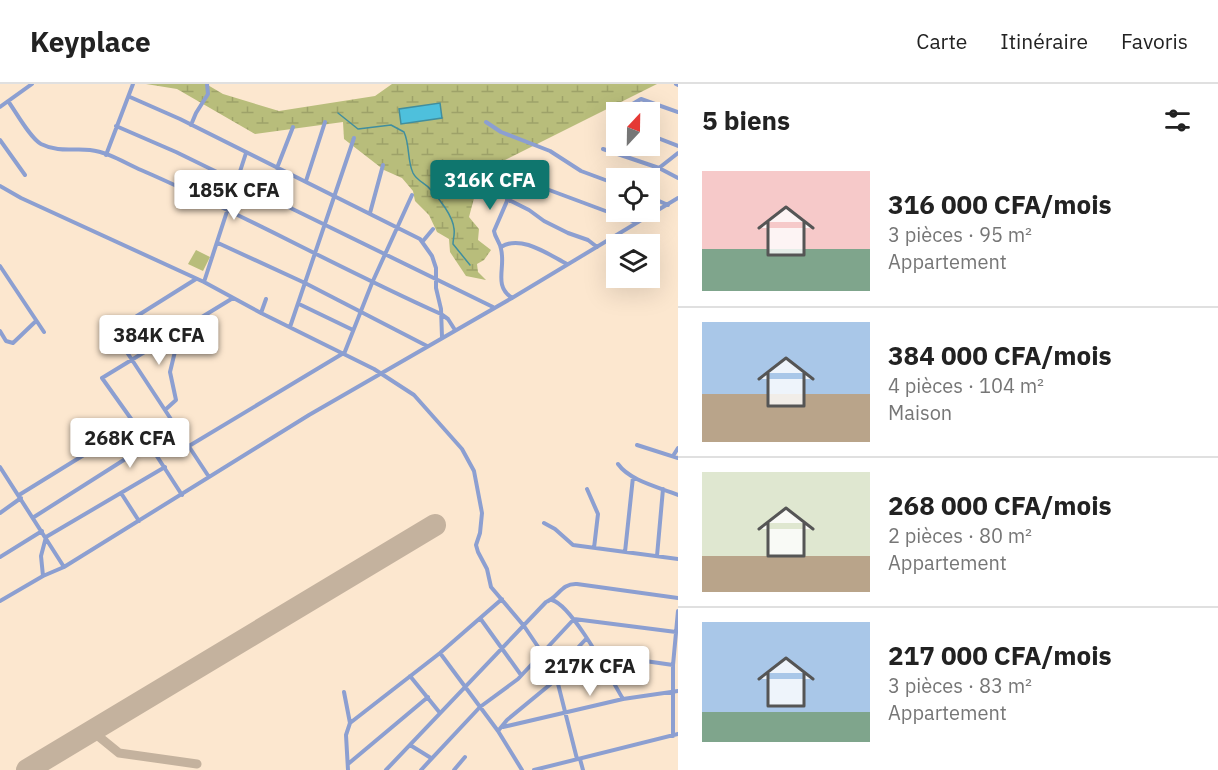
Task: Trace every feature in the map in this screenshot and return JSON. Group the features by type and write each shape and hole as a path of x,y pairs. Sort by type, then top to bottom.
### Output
{"street":[{"path":"0,107 32,84"},
{"path":"106,155 116,126 130,97 133,84"},
{"path":"191,125 208,94 207,84"},
{"path":"130,97 306,181 423,241 435,263 437,272 435,280 441,314 442,337"},
{"path":"8,101 39,143 70,151 92,150 106,155 227,210 372,283 441,314 455,330"},
{"path":"660,106 678,112"},
{"path":"306,181 325,122"},
{"path":"486,122 501,132 550,151 581,171 606,180"},
{"path":"116,126 237,182 494,308"},
{"path":"277,168 292,127"},
{"path":"290,327 354,138"},
{"path":"660,139 678,146"},
{"path":"0,140 25,175"},
{"path":"603,149 659,168 678,153"},
{"path":"204,282 246,153"},
{"path":"370,213 384,165"},
{"path":"490,168 636,223"},
{"path":"660,169 678,178"},
{"path":"512,298 505,294 501,286 501,247 494,231 517,178"},
{"path":"0,186 21,198 204,282 381,373 414,395 442,425 468,458 474,471 481,499 482,524 476,547 489,574 491,587 524,626 558,678 583,770"},
{"path":"189,446 344,354 372,283 412,195"},
{"path":"0,601 43,576 64,567 381,373 512,298 678,198"},
{"path":"507,199 556,228 588,240 597,247"},
{"path":"660,201 668,205"},
{"path":"423,241 433,229"},
{"path":"218,243 305,283 427,346"},
{"path":"501,247 509,243 525,244 567,264"},
{"path":"0,266 44,332"},
{"path":"197,279 113,331 209,477"},
{"path":"182,495 102,378 233,297"},
{"path":"261,313 266,299"},
{"path":"299,304 354,330"},
{"path":"0,332 6,341 13,343 36,321"},
{"path":"165,410 176,400 170,372 180,330"},
{"path":"0,513 20,496 134,424"},
{"path":"34,517 149,444"},
{"path":"637,445 678,458"},
{"path":"673,456 678,448"},
{"path":"618,464 633,477 678,495"},
{"path":"0,467 64,567"},
{"path":"43,576 41,556 46,537 165,467"},
{"path":"625,552 633,477"},
{"path":"587,489 598,514 594,548"},
{"path":"657,556 663,489"},
{"path":"121,493 139,521"},
{"path":"544,523 555,529 569,543 678,559"},
{"path":"0,557 42,531"},
{"path":"386,770 546,602 552,600 561,588 571,584 678,598"},
{"path":"350,723 440,653 502,599"},
{"path":"552,600 562,604 574,619 623,699"},
{"path":"534,770 675,735 673,665 678,611"},
{"path":"480,618 521,675"},
{"path":"574,619 676,632"},
{"path":"421,770 480,707 521,675 574,619"},
{"path":"555,672 586,639"},
{"path":"440,653 498,731 522,770"},
{"path":"596,654 673,665"},
{"path":"498,731 507,720 558,678 604,667 622,657"},
{"path":"410,676 440,712"},
{"path":"503,727 623,699 675,691"},
{"path":"344,692 350,723 346,735 348,770"},
{"path":"348,764 428,697"},
{"path":"410,745 431,759"},
{"path":"454,770 465,757"}],"green space":[{"path":"146,84 206,84 223,94 279,111 375,96 392,84 657,84 621,102 606,102 606,110 481,172 469,217 479,229 478,240 491,250 484,260 477,264 478,272 486,280 466,276 450,252 449,239 437,232 429,215 415,201 413,191 402,178 384,170 344,139 343,122 255,134 177,89"},
{"path":"196,250 210,257 203,271 188,264"}],"water":[{"path":"440,103 442,118 401,124 399,109"}],"waterway":[{"path":"338,113 358,129 391,125 404,132 413,173 434,193 445,208 453,224 453,244 470,265"}],"taxiway":[{"path":"92,731 119,753 197,764"}],"runway":[{"path":"27,770 435,525"}]}
